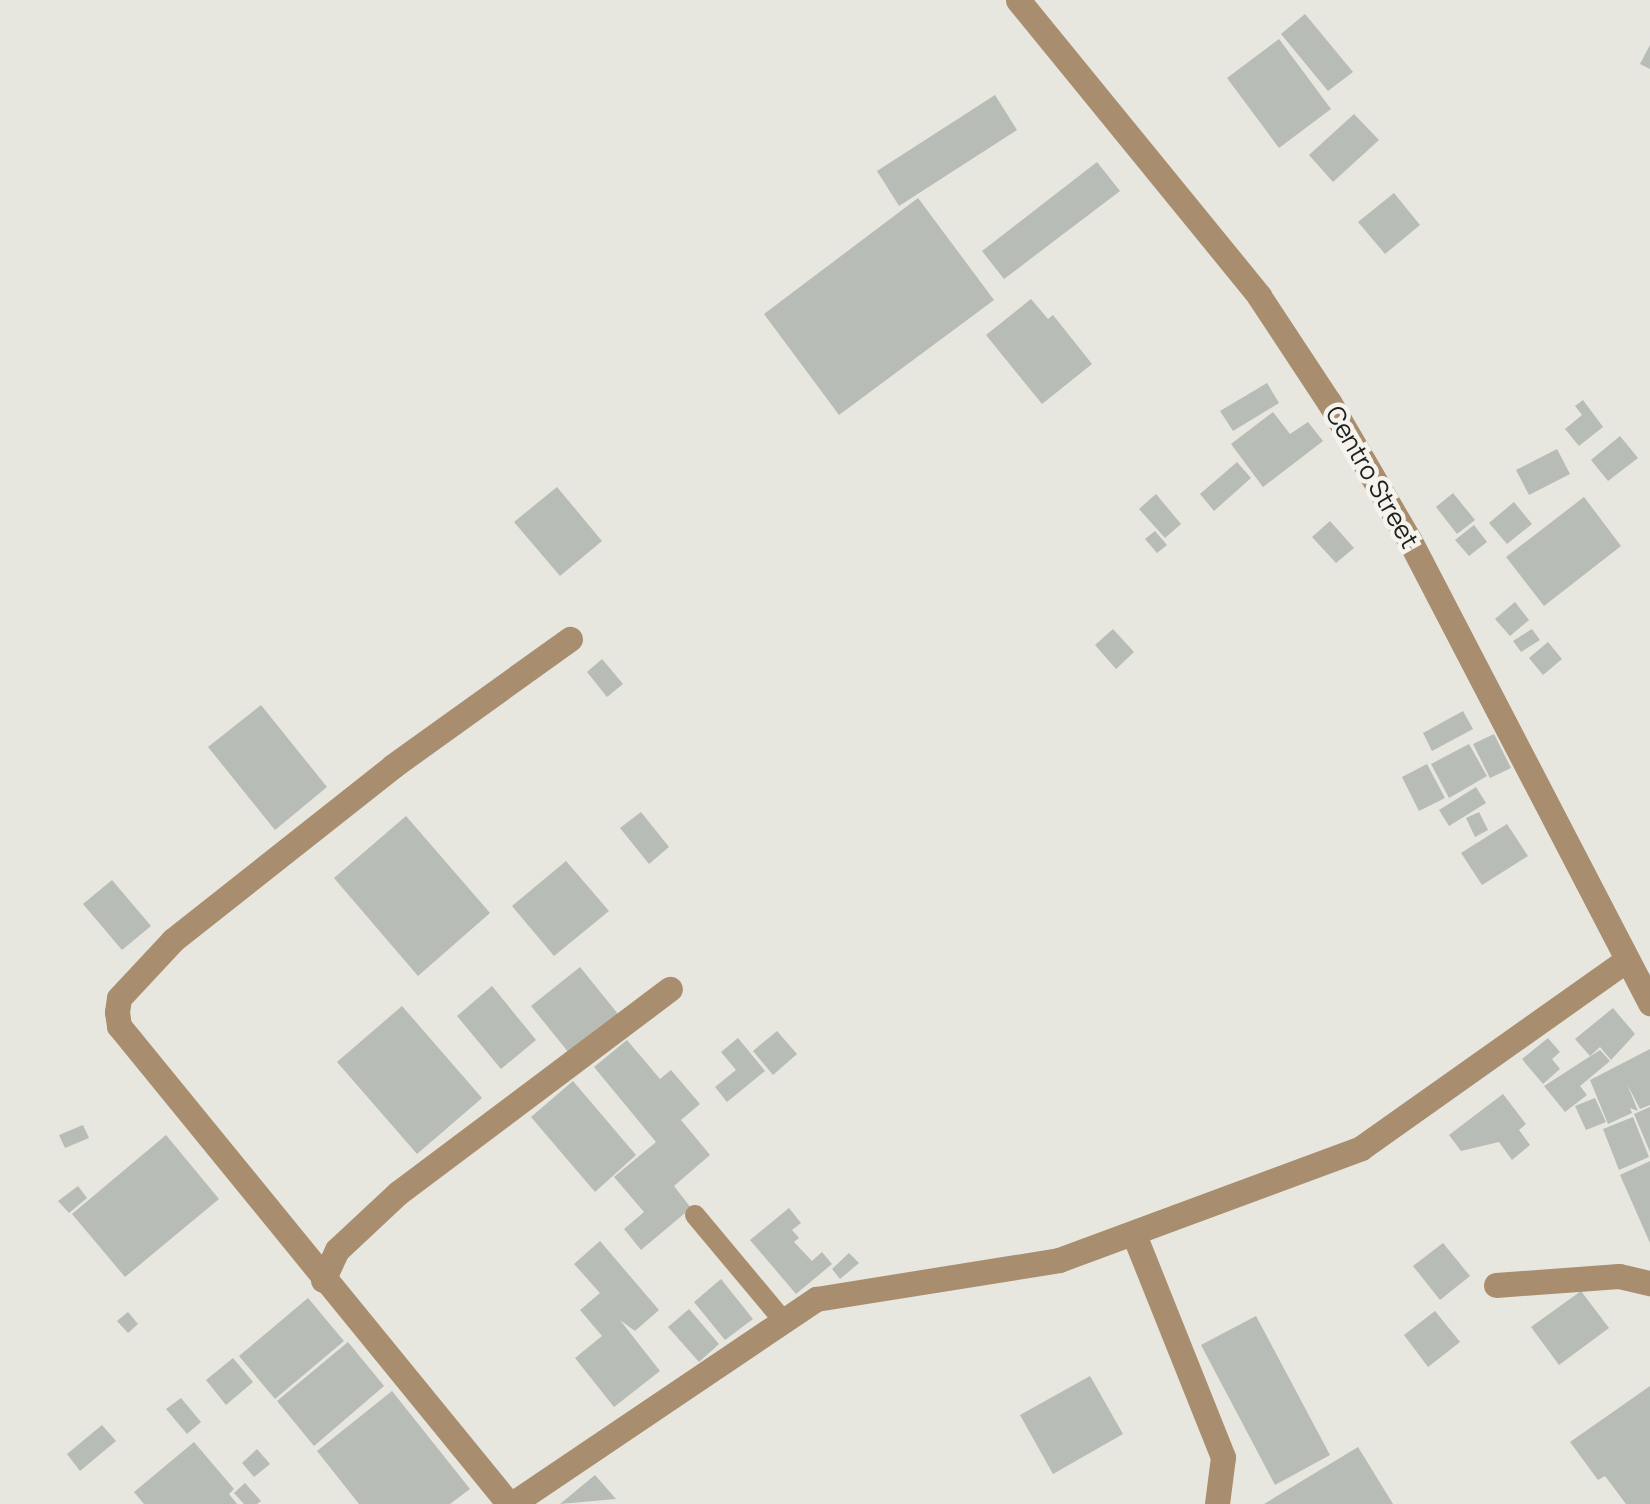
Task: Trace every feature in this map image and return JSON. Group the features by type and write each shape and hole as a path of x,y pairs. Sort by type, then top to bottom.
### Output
{"street":[{"name":"Centro Street","path":"1018,0 1258,296 1329,402 1410,540 1650,1003"},
{"path":"570,639 394,766 188,928 119,998 120,1026 323,1280 510,1504 782,1318 830,1296 999,1273 1134,1237 1361,1148 1627,960"},
{"path":"323,1280 337,1250 398,1192 670,989"},
{"path":"1134,1237 1223,1457 1217,1504"},
{"path":"1496,1285 1619,1276 1650,1284"}],"lane":[{"path":"695,1214 782,1318"}],"building":[{"path":"1305,14 1353,72 1328,91 1281,34"},
{"path":"1279,39 1331,109 1279,148 1227,78"},
{"path":"1650,45 1650,69 1640,64"},
{"path":"995,95 1017,130 899,206 877,171"},
{"path":"1354,114 1379,140 1333,182 1309,155"},
{"path":"1097,162 1120,191 1004,279 982,251"},
{"path":"1394,193 1420,225 1385,254 1358,222"},
{"path":"918,198 994,300 839,415 764,314"},
{"path":"1031,299 1048,319 1053,315 1092,364 1042,404 986,335"},
{"path":"1267,383 1279,403 1233,431 1220,411"},
{"path":"1583,400 1603,427 1579,446 1565,429 1582,415 1575,406"},
{"path":"1273,412 1290,434 1308,422 1323,441 1263,487 1231,444"},
{"path":"1620,436 1638,458 1608,481 1591,460"},
{"path":"1557,449 1570,474 1529,495 1516,470"},
{"path":"1237,462 1251,478 1214,511 1200,494"},
{"path":"557,487 602,541 560,576 514,522"},
{"path":"1453,493 1475,520 1457,534 1436,507"},
{"path":"1156,494 1181,524 1165,538 1139,509"},
{"path":"1584,497 1621,546 1544,606 1506,557"},
{"path":"1514,502 1532,524 1507,544 1489,523"},
{"path":"1330,521 1354,548 1336,563 1312,537"},
{"path":"1474,525 1487,542 1469,556 1455,540"},
{"path":"1155,531 1167,545 1157,553 1145,539"},
{"path":"1515,602 1529,620 1510,636 1495,619"},
{"path":"1113,629 1134,652 1116,669 1095,645"},
{"path":"1532,629 1540,640 1521,652 1513,641"},
{"path":"1548,642 1562,659 1543,675 1529,658"},
{"path":"602,659 623,684 607,697 587,672"},
{"path":"261,705 327,787 275,830 208,747"},
{"path":"1463,711 1473,729 1432,751 1423,733"},
{"path":"1494,734 1511,768 1490,778 1473,744"},
{"path":"1469,744 1487,776 1449,798 1431,764"},
{"path":"1427,764 1445,798 1419,811 1402,777"},
{"path":"1476,787 1486,803 1449,826 1439,810"},
{"path":"641,812 669,847 649,864 620,828"},
{"path":"1479,812 1488,830 1475,837 1466,818"},
{"path":"406,816 490,913 418,976 334,878"},
{"path":"1507,824 1528,856 1482,885 1461,853"},
{"path":"566,861 609,911 554,956 512,906"},
{"path":"112,880 151,926 122,950 83,904"},
{"path":"580,967 618,1014 569,1053 531,1006"},
{"path":"492,986 536,1040 501,1069 457,1016"},
{"path":"402,1006 482,1098 417,1154 337,1062"},
{"path":"1613,1008 1635,1034 1611,1060 1600,1047 1590,1056 1575,1039"},
{"path":"777,1031 797,1054 773,1075 753,1051"},
{"path":"738,1038 765,1071 727,1102 715,1087 736,1070 721,1052"},
{"path":"1548,1038 1560,1052 1552,1059 1560,1069 1543,1084 1522,1059"},
{"path":"627,1040 660,1079 671,1070 700,1104 681,1120 710,1155 674,1186 691,1208 641,1250 624,1229 644,1212 614,1177 656,1142 594,1067"},
{"path":"1650,1049 1650,1105 1640,1109 1627,1084 1638,1111 1630,1108 1632,1113 1608,1124 1590,1080"},
{"path":"1600,1050 1610,1061 1580,1086 1587,1095 1565,1112 1544,1086"},
{"path":"573,1081 636,1155 595,1192 531,1117"},
{"path":"1503,1094 1526,1124 1519,1130 1530,1145 1512,1160 1499,1142 1461,1151 1449,1135"},
{"path":"1595,1098 1606,1122 1586,1130 1575,1106"},
{"path":"1650,1107 1650,1152 1634,1114"},
{"path":"1633,1117 1649,1157 1619,1170 1603,1129"},
{"path":"83,1125 89,1138 65,1148 59,1135"},
{"path":"166,1135 219,1199 125,1277 72,1214"},
{"path":"1650,1161 1650,1243 1620,1175"},
{"path":"78,1186 87,1198 69,1213 58,1201"},
{"path":"789,1208 801,1223 792,1230 799,1238 794,1242 812,1261 822,1252 832,1264 796,1294 750,1240"},
{"path":"600,1241 659,1310 635,1331 620,1320 660,1371 614,1407 575,1358 602,1336 580,1310 600,1293 574,1264"},
{"path":"1443,1243 1470,1276 1440,1300 1413,1266"},
{"path":"849,1253 859,1263 840,1279 832,1269"},
{"path":"721,1279 753,1319 725,1340 694,1302"},
{"path":"1581,1291 1609,1328 1559,1365 1531,1327"},
{"path":"308,1298 344,1341 275,1399 239,1356"},
{"path":"689,1309 719,1344 699,1362 668,1327"},
{"path":"1435,1311 1460,1342 1428,1367 1404,1335"},
{"path":"128,1312 138,1324 128,1333 117,1321"},
{"path":"1256,1316 1330,1455 1275,1485 1201,1345"},
{"path":"348,1342 384,1386 314,1446 277,1401"},
{"path":"233,1358 253,1382 226,1405 206,1380"},
{"path":"1090,1376 1123,1434 1053,1474 1020,1415"},
{"path":"1650,1386 1650,1504 1626,1504 1605,1476 1598,1480 1570,1442"},
{"path":"392,1391 470,1489 450,1504 359,1504 317,1451"},
{"path":"181,1398 201,1422 187,1434 166,1409"},
{"path":"102,1425 116,1441 80,1471 67,1454"},
{"path":"194,1442 234,1489 229,1494 237,1504 144,1504 134,1492"},
{"path":"1358,1447 1393,1504 1264,1504"},
{"path":"257,1449 270,1464 254,1477 242,1463"},
{"path":"595,1475 616,1499 560,1504"},
{"path":"245,1483 261,1501 257,1504 244,1504 234,1493"}]}
